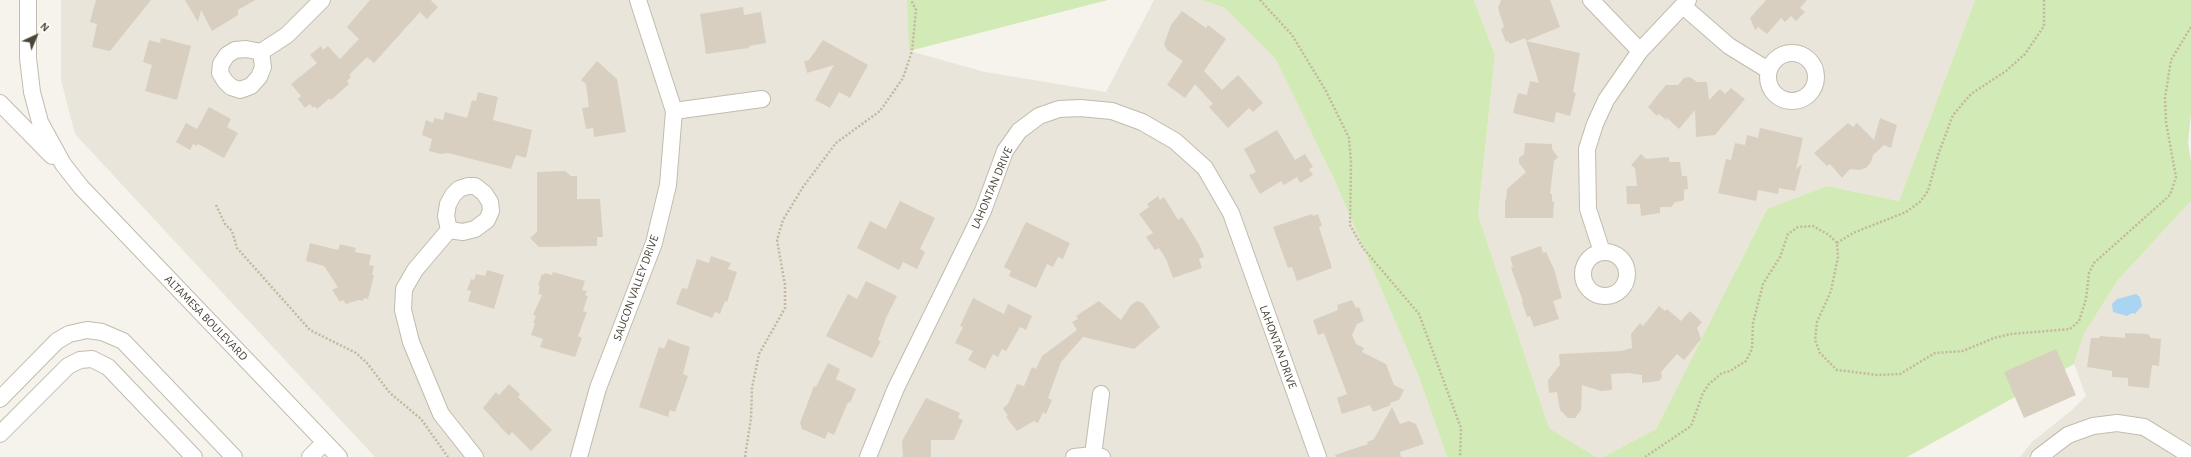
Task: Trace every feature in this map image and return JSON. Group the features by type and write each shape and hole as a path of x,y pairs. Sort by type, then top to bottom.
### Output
{"street":[{"path":"28,0 28,58 32,92 40,122 63,164 74,178"},
{"path":"261,52 288,35 322,0"},
{"name":"SAUCON VALLEY DRIVE","path":"579,457 598,388 654,243 668,185 674,111 638,0"},
{"path":"1591,0 1640,51"},
{"path":"1602,252 1588,209 1587,149 1606,100 1640,51 1686,3 1729,46 1768,70"},
{"path":"674,111 762,99"},
{"name":"LAHONTAN DRIVE","path":"868,457 896,388 983,211 1005,151 1019,131 1039,116 1060,109 1080,108 1112,111 1142,122 1175,141 1205,168 1231,213 1318,457"},
{"path":"2,109 74,178"},
{"name":"ALTAMESA BOULEVARD","path":"74,178 338,457"},
{"path":"449,230 426,254 404,289 403,310 411,342 441,414 475,457"},
{"path":"0,399 57,341 69,334 87,330 102,332 123,341 234,457"},
{"path":"0,434 68,366 80,360 92,359 108,367 194,457"},
{"path":"1074,457 1098,456 1101,394"},
{"path":"2039,457 2068,435 2093,426 2117,423 2144,427 2185,455"},
{"path":"310,457 325,442"}],"path":[{"path":"745,457 751,418 752,388 759,354 785,308 785,285 777,240 783,220 803,188 836,143 880,111 903,78 912,51 916,10 911,0"},
{"path":"1260,0 1292,35 1326,91 1349,138 1351,163 1350,225 1363,248 1419,314 1461,428 1460,457"},
{"path":"1837,243 1853,233 1906,212 1920,202 1928,191 1938,155 1953,116 1971,94 2006,71 2025,54 2044,26 2044,0"},
{"path":"1645,457 1691,426 1703,393 1709,384 1722,373 1730,371 1746,361 1752,349 1753,323 1758,312 1763,284 1780,257 1788,234 1798,227 1813,226 1829,235 1837,243 1838,257 1831,291 1817,322 1815,340 1820,353 1837,370 1877,375 1900,374 1935,353 1963,351 1994,338 2011,334 2070,329 2079,321 2086,300 2089,273 2094,263 2170,195 2176,177 2166,122 2165,98 2171,60 2191,27"},
{"path":"216,205 225,224 232,232 237,248 310,330 356,353 367,362 390,392 421,419 448,457"}],"shaded area":[{"path":"61,0 907,0 910,51 985,72 1106,92 1154,0 1202,0 1225,8 1275,58 1334,179 1419,377 1447,457 375,457 75,134 61,80"},
{"path":"1474,0 1975,0 1899,201 1827,186 1767,209 1656,429 1603,457 1596,457 1549,428 1478,215 1495,55"},
{"path":"2191,201 2191,457 2020,457 2032,442 2072,410 2086,396 2074,364 2084,334 2118,280"}],"green space":[{"path":"907,0 1108,0 909,51"},
{"path":"1202,0 1474,0 1495,55 1478,215 1549,428 1596,457 1447,457 1419,377 1334,179 1275,58 1225,8"},
{"path":"1975,0 2191,0 2191,114 2188,142 2191,162 2191,201 2118,280 2084,334 2074,364 1907,457 1603,457 1656,429 1767,209 1827,186 1899,201"}],"water":[{"path":"2136,294 2140,297 2142,306 2135,314 2132,313 2127,316 2113,312 2112,304 2117,299"}],"building":[{"path":"96,0 151,0 110,51 92,47 97,24 90,22"},
{"path":"185,0 255,0 238,10 238,15 212,31 201,10 198,22"},
{"path":"370,0 432,0 431,1 438,7 427,19 420,12 374,63 367,57 349,75 351,77 347,81 349,84 331,100 330,98 317,109 315,106 313,108 310,104 305,108 298,99 301,96 291,84 317,63 310,55 321,46 323,50 328,46 340,59 359,39 347,27"},
{"path":"1501,0 1550,0 1560,27 1526,41 1525,38 1510,44 1508,41 1506,42 1501,29 1504,27 1498,8"},
{"path":"1766,0 1807,0 1800,8 1805,12 1796,21 1791,16 1785,22 1781,18 1767,34 1758,27 1755,30 1750,18"},
{"path":"743,7 744,15 761,12 766,43 749,46 749,48 706,54 700,14"},
{"path":"1182,11 1206,28 1208,25 1226,39 1204,71 1222,90 1238,75 1263,103 1253,112 1249,108 1228,128 1209,107 1213,104 1195,84 1185,98 1167,85 1183,61 1167,50 1164,44 1171,25"},
{"path":"161,38 191,46 177,100 145,91 152,65 143,62 149,40 160,43"},
{"path":"823,40 868,65 850,98 839,92 830,108 815,100 834,65 807,73 804,61 809,60"},
{"path":"1526,41 1580,53 1573,92 1576,93 1570,116 1556,112 1554,123 1513,113 1518,93 1527,95 1530,81 1539,83"},
{"path":"597,61 617,79 626,132 594,137 593,128 586,129 582,108 589,107 586,84 581,80"},
{"path":"1690,77 1697,82 1707,82 1709,100 1720,89 1725,94 1731,88 1745,99 1715,135 1696,137 1695,110 1679,129 1666,117 1667,121 1659,114 1657,116 1648,107 1666,85 1678,85 1684,78"},
{"path":"478,92 498,97 493,120 532,130 526,158 516,155 511,169 448,153 441,154 429,151 432,139 422,135 426,120 433,123 434,118 443,120 445,112 467,118 472,100 476,101"},
{"path":"209,107 231,119 227,127 238,133 224,158 198,144 197,146 193,144 190,150 176,142 186,123 197,129"},
{"path":"1880,118 1897,125 1891,148 1884,145 1873,155 1871,162 1866,168 1859,170 1850,169 1842,178 1830,164 1827,166 1814,153 1848,123 1853,127 1857,123 1874,140"},
{"path":"1760,128 1803,138 1796,169 1802,164 1795,191 1779,188 1778,194 1758,190 1756,201 1718,193 1726,159 1731,160 1735,143 1745,145 1747,135 1758,138"},
{"path":"1277,130 1295,160 1305,154 1313,167 1309,169 1313,175 1300,183 1297,177 1284,185 1281,181 1260,194 1249,175 1256,172 1244,149"},
{"path":"1525,143 1552,144 1552,149 1558,157 1554,161 1550,194 1552,194 1552,202 1554,201 1553,218 1505,218 1505,200 1506,201 1507,189 1526,172 1519,163 1519,158 1524,154"},
{"path":"1641,154 1646,159 1669,157 1669,162 1680,162 1682,176 1687,176 1688,189 1684,190 1684,199 1682,201 1675,202 1671,207 1660,207 1660,213 1641,216 1640,204 1627,204 1626,186 1637,186 1635,168 1631,165"},
{"path":"565,171 571,176 577,176 577,199 600,199 603,237 597,237 597,246 539,247 530,238 537,232 537,172"},
{"path":"1158,196 1160,200 1164,197 1178,220 1182,217 1200,246 1204,257 1199,259 1202,268 1173,278 1166,259 1159,248 1155,250 1146,237 1153,233 1139,214 1149,207 1147,204"},
{"path":"900,201 935,218 920,249 925,252 917,269 903,262 899,270 857,248 870,221 886,229"},
{"path":"1312,214 1313,216 1318,214 1322,226 1319,227 1332,268 1297,281 1292,267 1288,268 1273,227"},
{"path":"1026,222 1070,243 1063,259 1058,257 1053,267 1047,264 1036,288 1009,276 1011,271 1004,267"},
{"path":"310,243 338,250 340,244 356,248 355,252 371,255 369,265 374,266 372,275 374,275 368,299 364,298 363,301 359,300 346,304 343,300 340,302 332,290 338,287 324,266 306,261"},
{"path":"1541,246 1543,253 1546,252 1554,269 1562,298 1553,301 1559,319 1534,327 1530,316 1527,317 1511,268 1513,267 1510,257"},
{"path":"711,256 731,263 728,269 737,272 727,302 725,301 720,314 715,312 712,318 676,304 682,288 687,289 697,259 709,263"},
{"path":"487,270 504,275 494,309 468,301 471,291 467,290 471,279 474,280 476,274 485,276"},
{"path":"553,272 585,281 582,290 587,291 585,295 588,296 583,311 587,312 578,336 582,338 575,357 540,347 543,339 531,335 536,316 533,315 542,295 538,294 540,286 538,286 542,274 544,275 545,273 552,275"},
{"path":"866,281 897,296 886,318 878,340 881,341 872,358 826,336 848,294 857,299"},
{"path":"973,298 1004,314 1008,304 1032,316 1026,330 1020,327 1006,351 1002,349 998,357 993,354 985,369 968,360 973,351 955,343 963,327 960,326"},
{"path":"1352,300 1356,308 1359,307 1364,321 1357,324 1352,335 1356,344 1364,348 1362,352 1386,364 1394,385 1404,390 1399,400 1373,412 1370,405 1342,414 1337,398 1347,394 1324,333 1318,335 1313,320 1338,310 1337,305"},
{"path":"1099,301 1121,320 1131,305 1137,301 1143,303 1160,327 1134,349 1083,337 1061,362 1048,398 1052,400 1046,414 1043,412 1038,423 1034,421 1017,431 1006,417 1008,416 1003,408 1008,404 1017,384 1024,386 1032,367 1036,369 1042,356 1077,330 1072,322 1078,319 1076,316"},
{"path":"1659,306 1665,311 1667,309 1681,321 1690,311 1702,322 1697,328 1701,339 1690,353 1684,360 1677,354 1661,372 1662,377 1659,381 1642,383 1642,375 1628,373 1611,374 1612,390 1601,391 1582,385 1581,410 1575,418 1568,418 1560,410 1557,392 1549,393 1548,380 1560,365 1559,354 1621,351 1632,348 1631,334 1640,323 1643,326"},
{"path":"2125,333 2148,334 2151,338 2161,339 2159,366 2152,365 2149,388 2128,386 2128,378 2112,377 2112,371 2087,367 2091,338 2099,338 2100,336 2125,338"},
{"path":"668,339 690,347 683,374 688,376 675,412 670,410 668,417 639,407 659,347 664,349"},
{"path":"2056,349 2076,395 2024,418 2004,372"},
{"path":"828,363 840,369 836,379 856,389 850,403 848,402 834,435 828,432 825,439 802,429 800,423 814,386 816,387"},
{"path":"509,384 520,394 518,397 552,430 531,451 512,432 509,436 483,408 496,392 499,395"},
{"path":"926,398 960,413 958,418 963,420 954,440 931,440 931,457 903,457 902,441"},
{"path":"1392,407 1400,424 1409,421 1416,424 1424,444 1400,452 1401,457 1336,457 1335,455 1368,444 1367,442 1374,439"}]}
